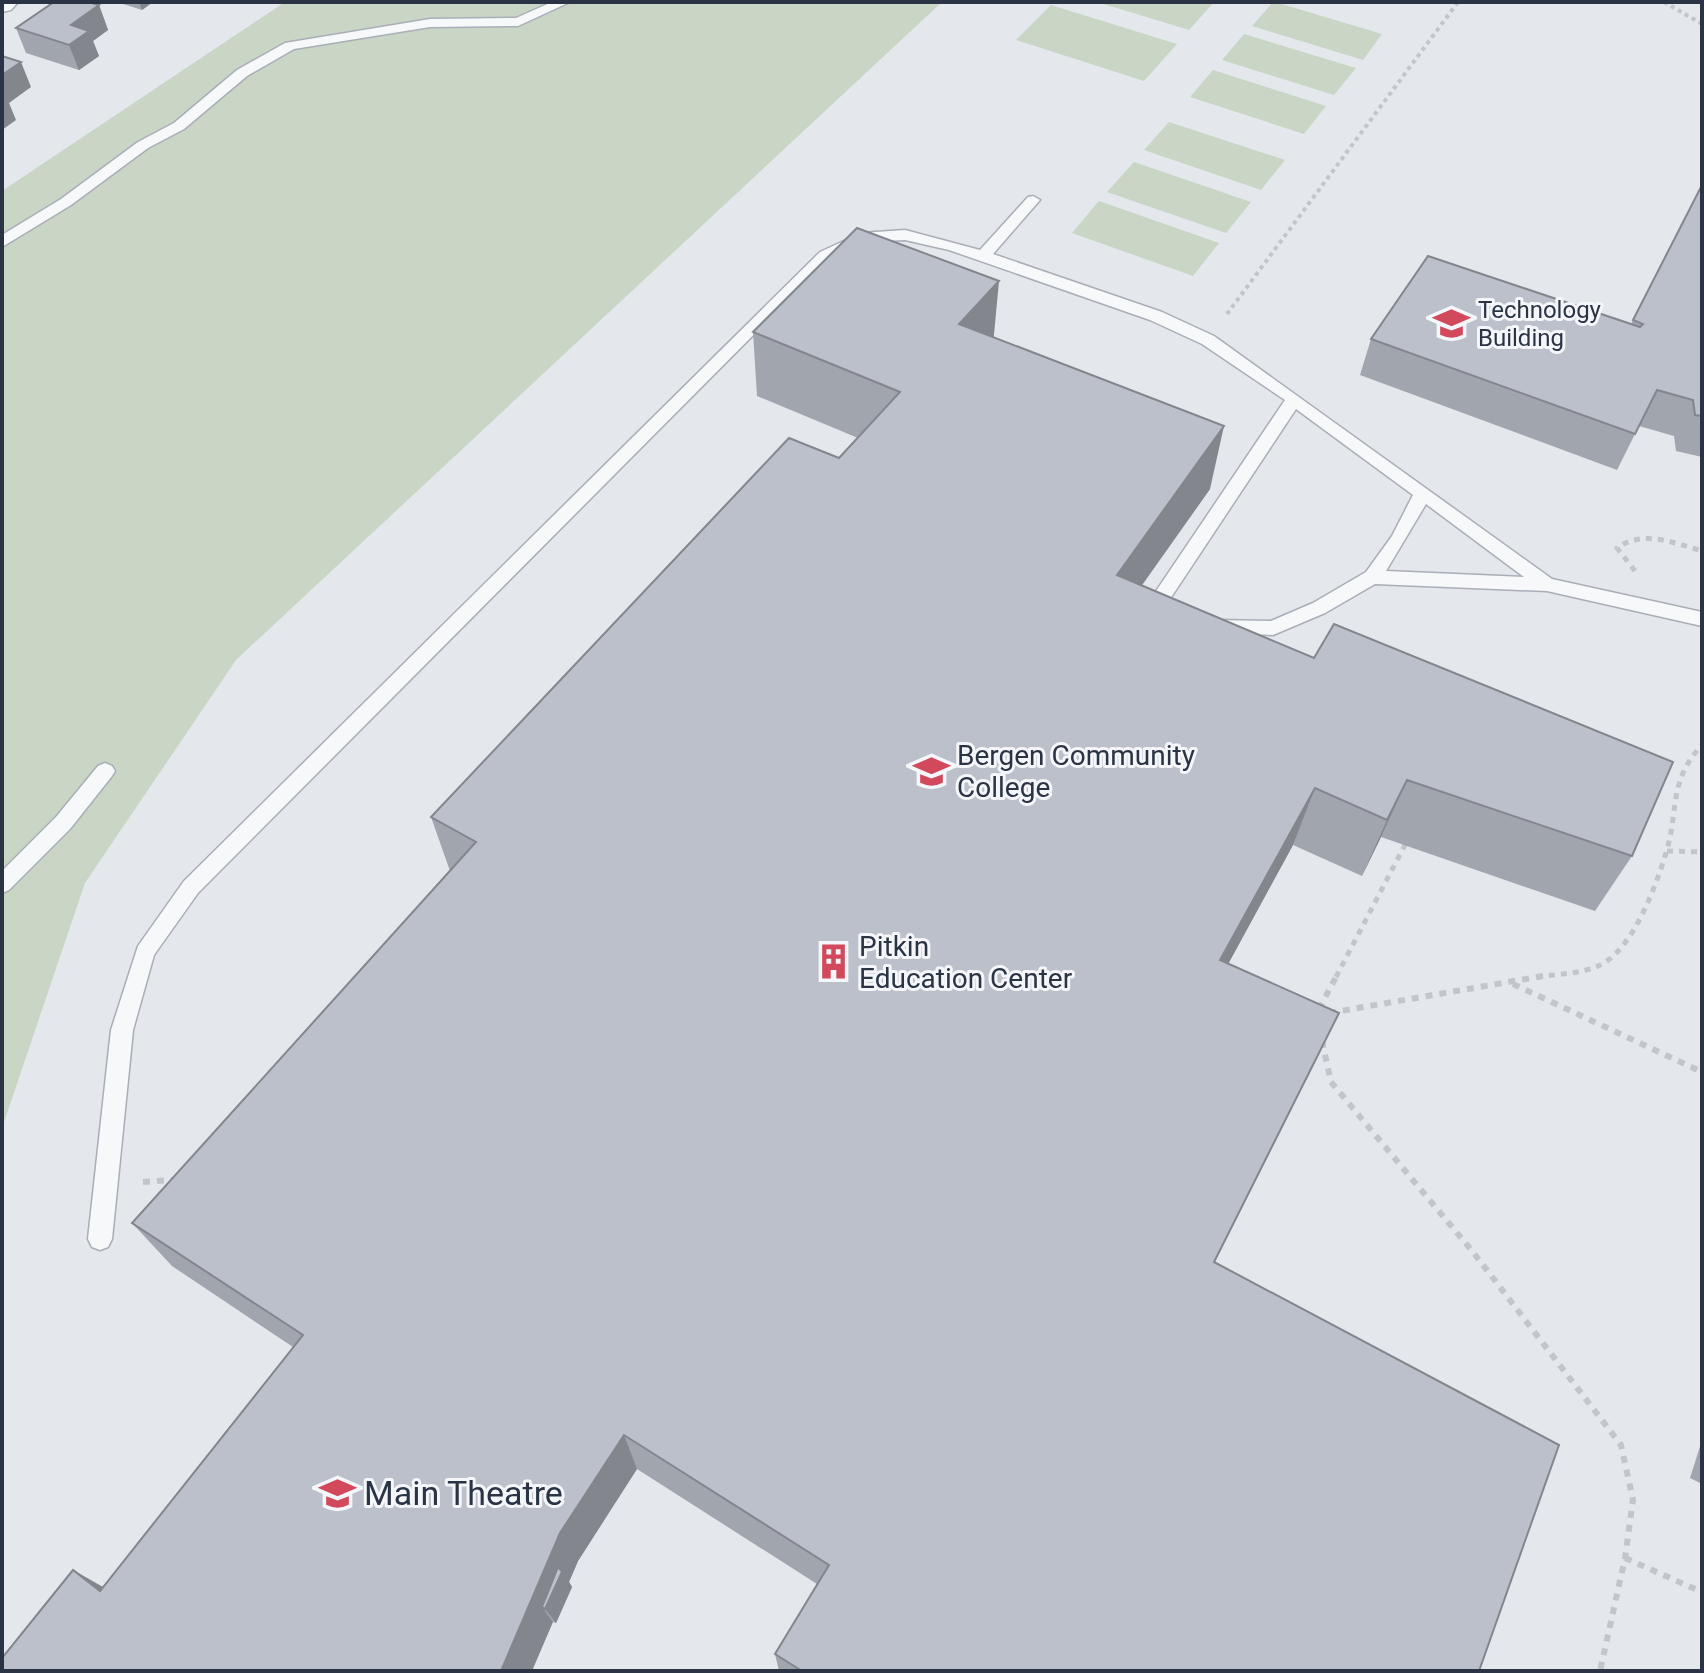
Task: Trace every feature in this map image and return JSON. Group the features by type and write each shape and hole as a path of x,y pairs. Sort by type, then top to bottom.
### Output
{"lane":[{"path":"2,242 66,202 143,145 179,126 242,73 290,46 430,23 518,22 563,2"},
{"path":"982,257 1033,200"},
{"path":"100,1239 122,1030 145,952 191,887 825,255 861,238 905,235 982,257 1156,316 1208,340 1547,584"},
{"path":"1177,617 1154,608 1294,399"},
{"path":"1200,627 1273,628 1319,608 1372,577 1399,539 1422,495"},
{"path":"1372,577 1547,584 1702,619"},
{"path":"2,884 63,823 105,771"}],"path":[{"path":"1208,340 1458,2"},
{"path":"1664,2 1702,24"},
{"path":"1641,580 1619,554 1617,548 1625,541 1649,539 1702,551"},
{"path":"1408,840 1316,1015 1599,966 1631,937 1667,851 1674,794 1689,759 1702,745"},
{"path":"1667,851 1702,852"},
{"path":"1512,983 1702,1072"},
{"path":"1319,1028 1331,1082 1473,1252 1621,1445 1633,1500 1625,1558 1600,1671"},
{"path":"107,1181 168,1183 180,1175"},
{"path":"1625,1558 1702,1592"}],"green space":[{"path":"285,2 942,2 236,660 85,883 2,1128 2,191"},
{"path":"1097,2 1214,2 1189,30"},
{"path":"1273,2 1382,34 1363,60 1252,26"},
{"path":"1051,5 1177,44 1144,81 1016,40"},
{"path":"1244,34 1356,68 1334,95 1222,60"},
{"path":"1213,70 1326,106 1304,134 1190,97"},
{"path":"1169,122 1285,160 1261,190 1144,150"},
{"path":"1134,162 1251,202 1226,233 1107,192"},
{"path":"1099,201 1219,243 1193,276 1072,233"}],"building":[{"path":"54,2 99,5 71,25 89,31 69,45 16,28"},
{"path":"2,56 21,62 2,75"},
{"name":"Technology Building","path":"1702,185 1702,416 1695,415 1693,400 1657,390 1635,434 1371,339 1428,256 1640,327 1643,324 1633,320"},
{"name":"Pitkin Education Center","path":"857,228 999,281 959,324 1224,426 1117,575 1314,658 1334,624 1673,762 1632,856 1407,780 1387,820 1315,788 1220,960 1339,1013 1214,1262 1559,1445 1479,1671 802,1671 775,1654 829,1565 624,1435 560,1533 501,1671 2,1671 2,1658 73,1570 100,1591 303,1335 132,1223 476,842 431,817 789,438 839,458 900,392 753,332"},
{"path":"558,1567 562,1572 545,1609 542,1607"}],"place":[{"name":"Technology Building","path":"1452,324"},
{"name":"Bergen Community College","path":"931,771"},
{"name":"Pitkin Education Center","path":"833,962"},
{"name":"Main Theatre","path":"338,1493"}]}
